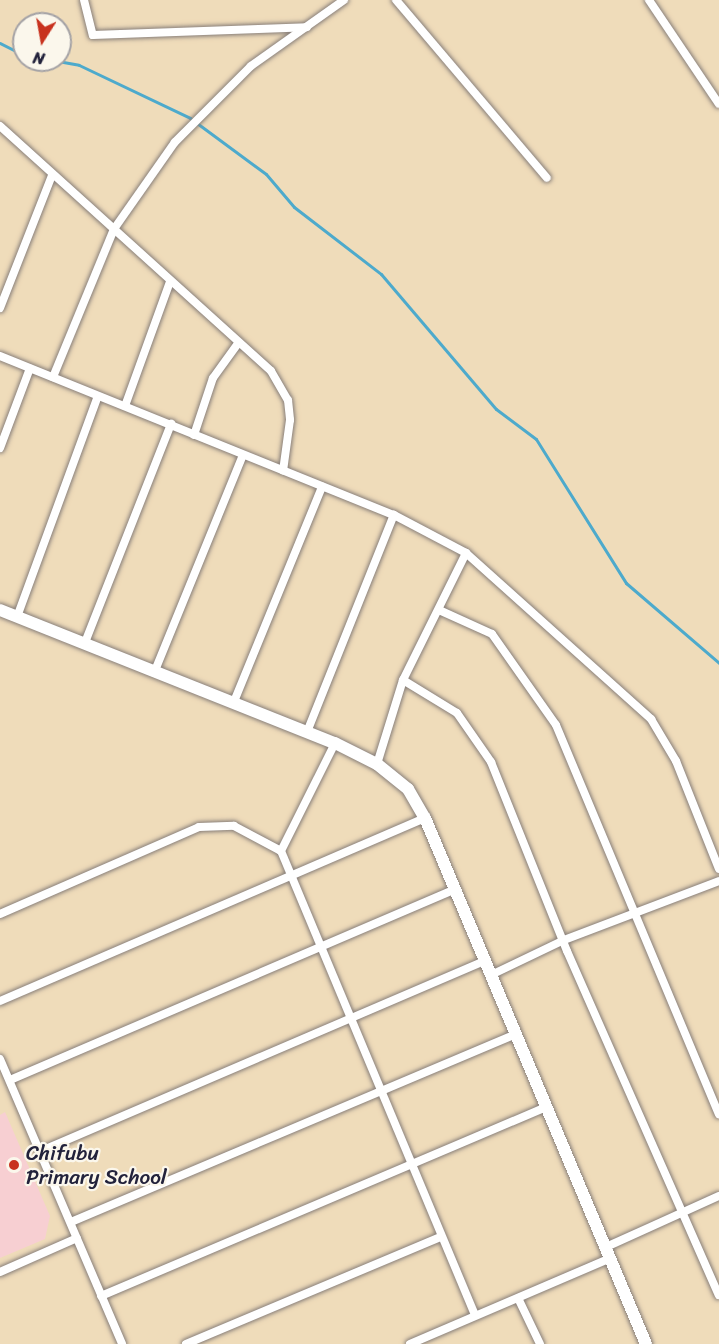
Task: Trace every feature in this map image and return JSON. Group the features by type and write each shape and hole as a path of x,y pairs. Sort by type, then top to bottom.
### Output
{"main road":[{"path":"0,610 335,743 377,764 408,789 425,818 646,1344"}],"street":[{"path":"84,0 93,35 307,27"},
{"path":"53,377 114,229 190,127 251,66 344,0"},
{"path":"396,0 547,178"},
{"path":"649,0 719,104"},
{"path":"2,132 272,371 288,400 291,431 283,471"},
{"path":"0,308 52,175"},
{"path":"125,406 170,282"},
{"path":"194,435 213,378 239,342"},
{"path":"0,356 171,424 242,457 394,515 466,553 651,719 676,761 719,869"},
{"path":"0,448 30,368"},
{"path":"17,617 98,396"},
{"path":"84,645 171,424"},
{"path":"154,673 242,457"},
{"path":"233,704 322,487"},
{"path":"307,732 394,515"},
{"path":"377,764 403,680 466,553"},
{"path":"439,609 492,634 520,667 568,749 719,1114"},
{"path":"403,680 457,713 480,741 678,1211 719,1295"},
{"path":"281,852 335,743"},
{"path":"0,1001 425,818"},
{"path":"0,914 199,827 234,826 281,852 440,1237 475,1315"},
{"path":"491,975 564,940 719,881"},
{"path":"10,1080 321,949 454,890"},
{"path":"41,1150 351,1021 484,961"},
{"path":"71,1222 516,1034"},
{"path":"0,1059 41,1150 122,1344"},
{"path":"101,1296 412,1167 546,1107"},
{"path":"410,1344 518,1298 608,1253 678,1211 719,1196"},
{"path":"186,1344 440,1237"},
{"path":"0,1272 77,1238"},
{"path":"518,1298 540,1344"}],"shaded area":[{"name":"Chifubu Primary School","path":"5,1112 50,1216 45,1239 0,1258 0,1115"}],"waterway":[{"path":"0,43 12,49"},
{"path":"72,64 190,118 266,174 294,207 381,274 496,409 536,439 626,583 719,663"}],"place":[{"name":"Chifubu Primary School","path":"14,1165"}]}
